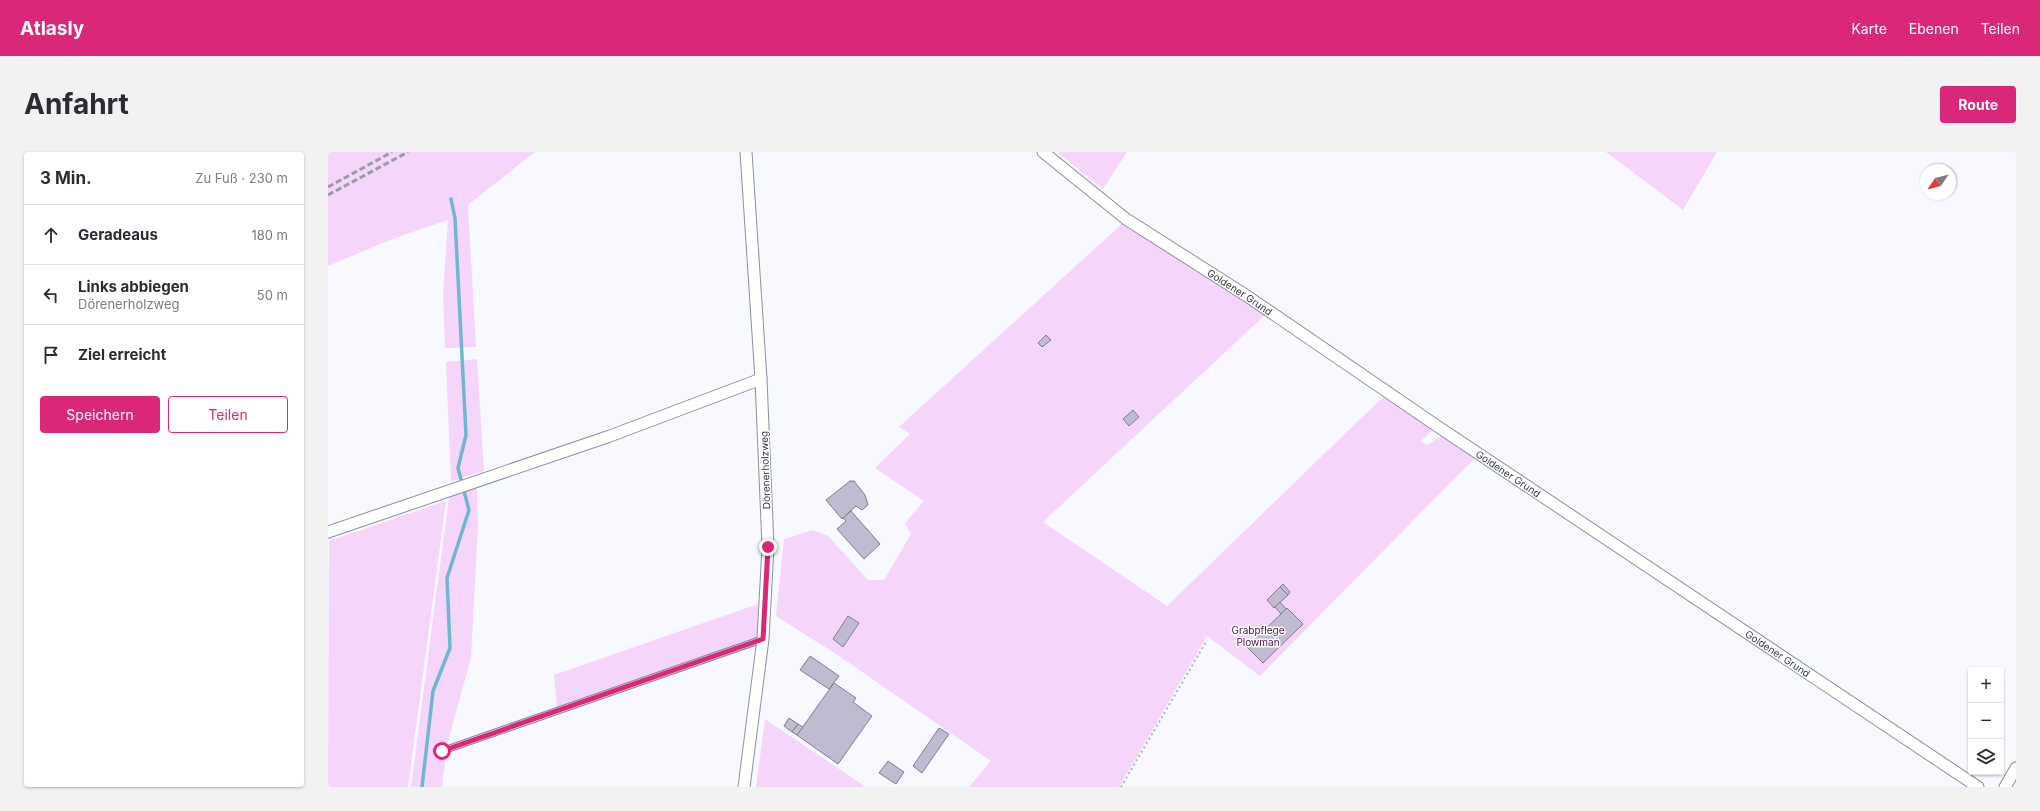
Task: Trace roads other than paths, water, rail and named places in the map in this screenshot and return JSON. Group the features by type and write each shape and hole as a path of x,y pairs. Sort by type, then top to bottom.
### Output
{"street":[{"name":"Dörenerholzweg","path":"744,787 763,639 768,547 761,379 746,152"},
{"name":"Goldener Grund","path":"1043,152 1126,219 1247,296 1447,433 1978,787"},
{"path":"328,532 610,436 761,379"},
{"path":"2005,787 2016,768"}],"lane":[{"path":"442,751 763,639"}],"waterway":[{"path":"422,787 433,691 450,648 447,578 469,510 458,468 466,435 455,218 451,199"}],"railway":[{"path":"328,187 392,152"},
{"path":"328,195 408,152"}],"park label":[{"name":"Grabpflege Plowman","path":"1258,636"}]}
